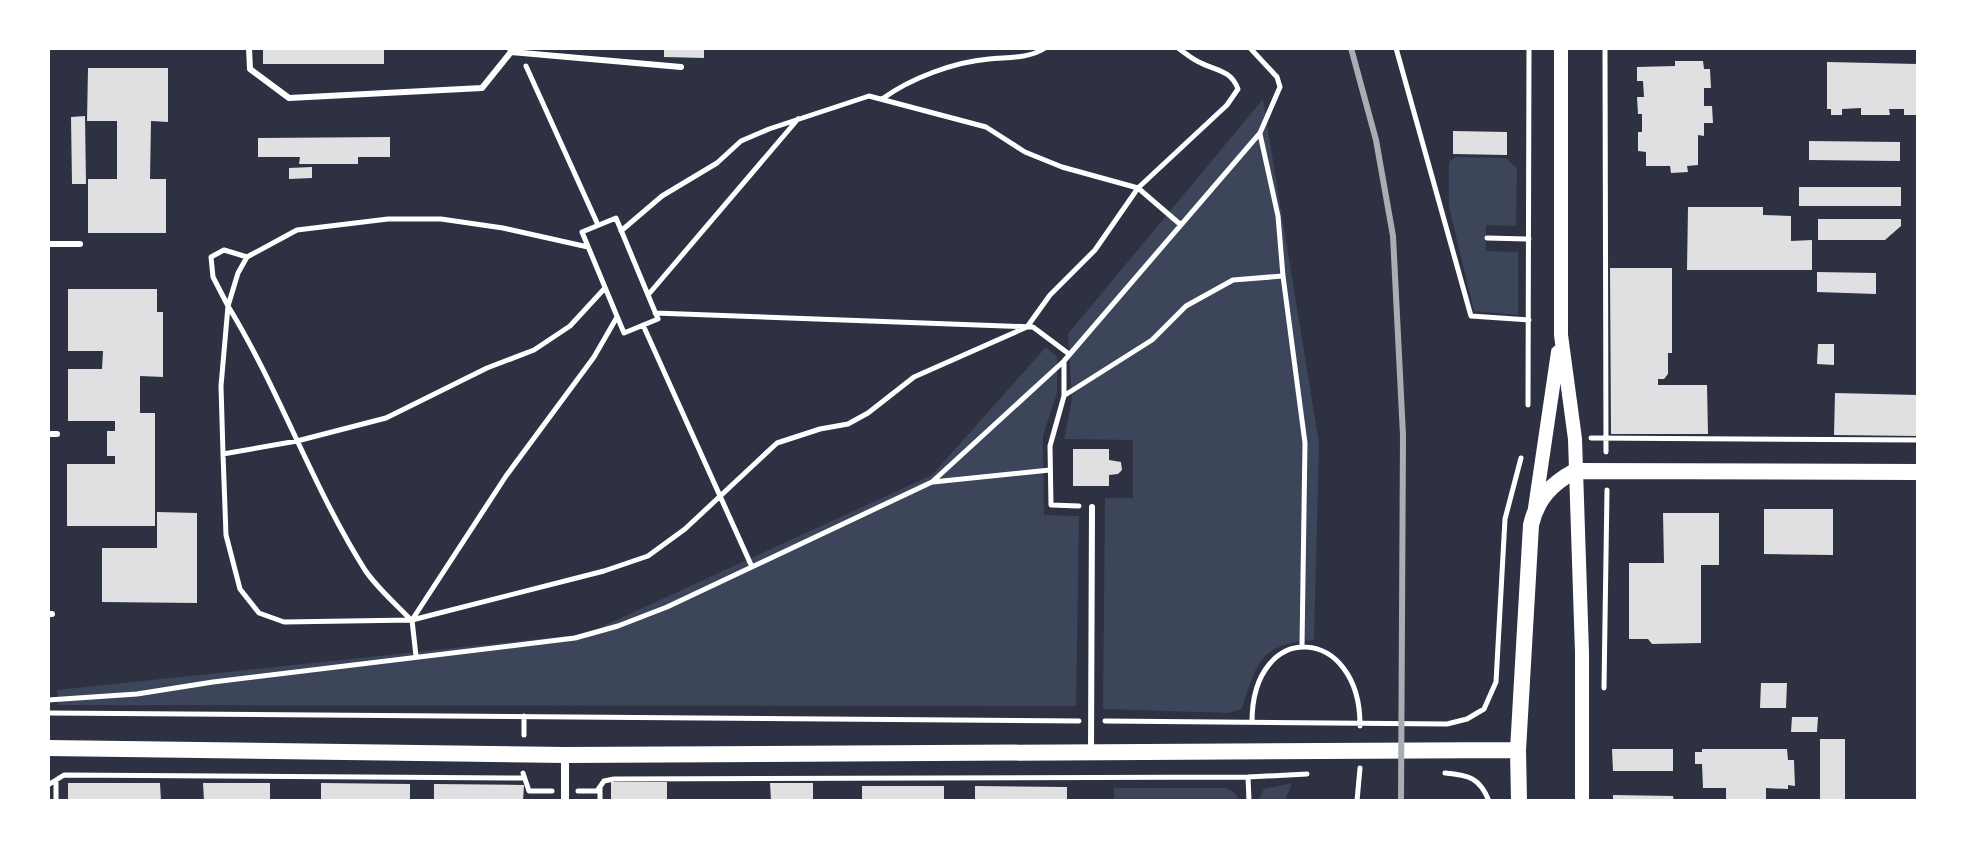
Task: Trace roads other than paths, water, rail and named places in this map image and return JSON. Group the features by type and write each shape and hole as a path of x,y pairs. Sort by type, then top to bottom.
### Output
{"main road":[{"path":"1519,801 1518,750 1531,525 1535,508 1554,482 1575,471 1918,472"},
{"path":"48,748 565,755 1518,750"}],"street":[{"path":"1561,48 1561,335 1575,439 1582,653 1582,801"},
{"path":"1535,508 1561,335"},
{"path":"565,755 565,801"}],"lane":[{"path":"249,48 250,69 289,98 482,88 510,50 681,67"},
{"path":"48,244 80,244"},
{"path":"48,434 57,434"},
{"path":"1091,753 1092,507"}],"railway":[{"path":"1351,48 1376,140 1393,236 1403,435 1401,801"}]}
